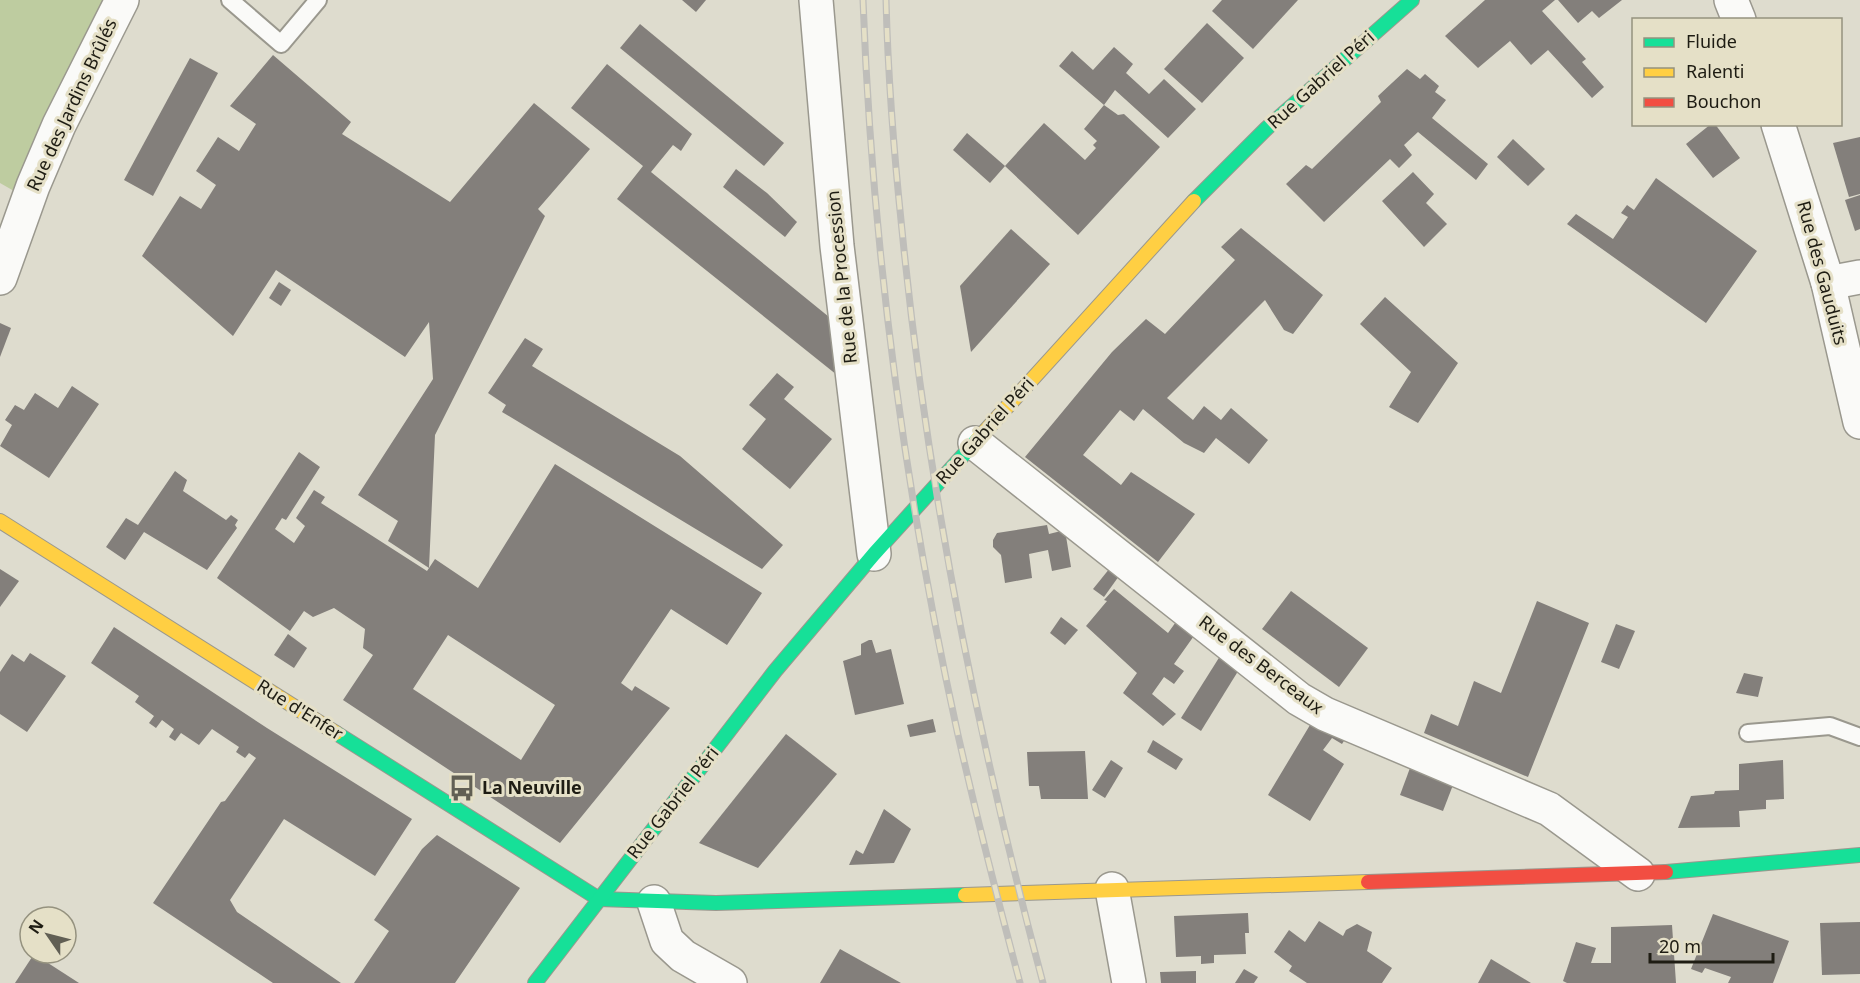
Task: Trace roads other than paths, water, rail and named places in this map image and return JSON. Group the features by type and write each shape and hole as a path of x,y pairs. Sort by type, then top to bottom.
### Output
{"main road":[{"name":"Rue Gabriel Péri","path":"535,983 775,671 874,554 1200,194 1267,128 1412,0"},
{"name":"Rue d'Enfer","path":"0,521 599,899"},
{"path":"599,899 716,903 816,901 1112,889 1638,874 1860,855"}],"street":[{"name":"Rue des Jardins Brûlés","path":"0,278 33,186 59,125 122,0"},
{"name":"Rue de la Procession","path":"816,0 837,246 874,554"},
{"path":"1731,0 1738,18"},
{"name":"Rue des Gauduits","path":"1779,126 1828,283 1860,422"},
{"path":"1828,283 1860,278"},
{"name":"Rue des Berceaux","path":"975,443 1299,699 1325,714 1549,809 1638,874"},
{"path":"1112,889 1129,983"},
{"path":"654,902 667,941 683,956 730,983"}],"lane":[{"path":"230,0 281,44 318,0"},
{"path":"1748,733 1830,726 1860,737"}],"railway":[{"path":"863,0 874,185 883,277 907,461 922,553 958,735 1020,983"},
{"path":"886,0 896,173 925,420 940,515 976,703 1043,983"}],"place":[{"name":"La Neuville","path":"462,788"}]}
